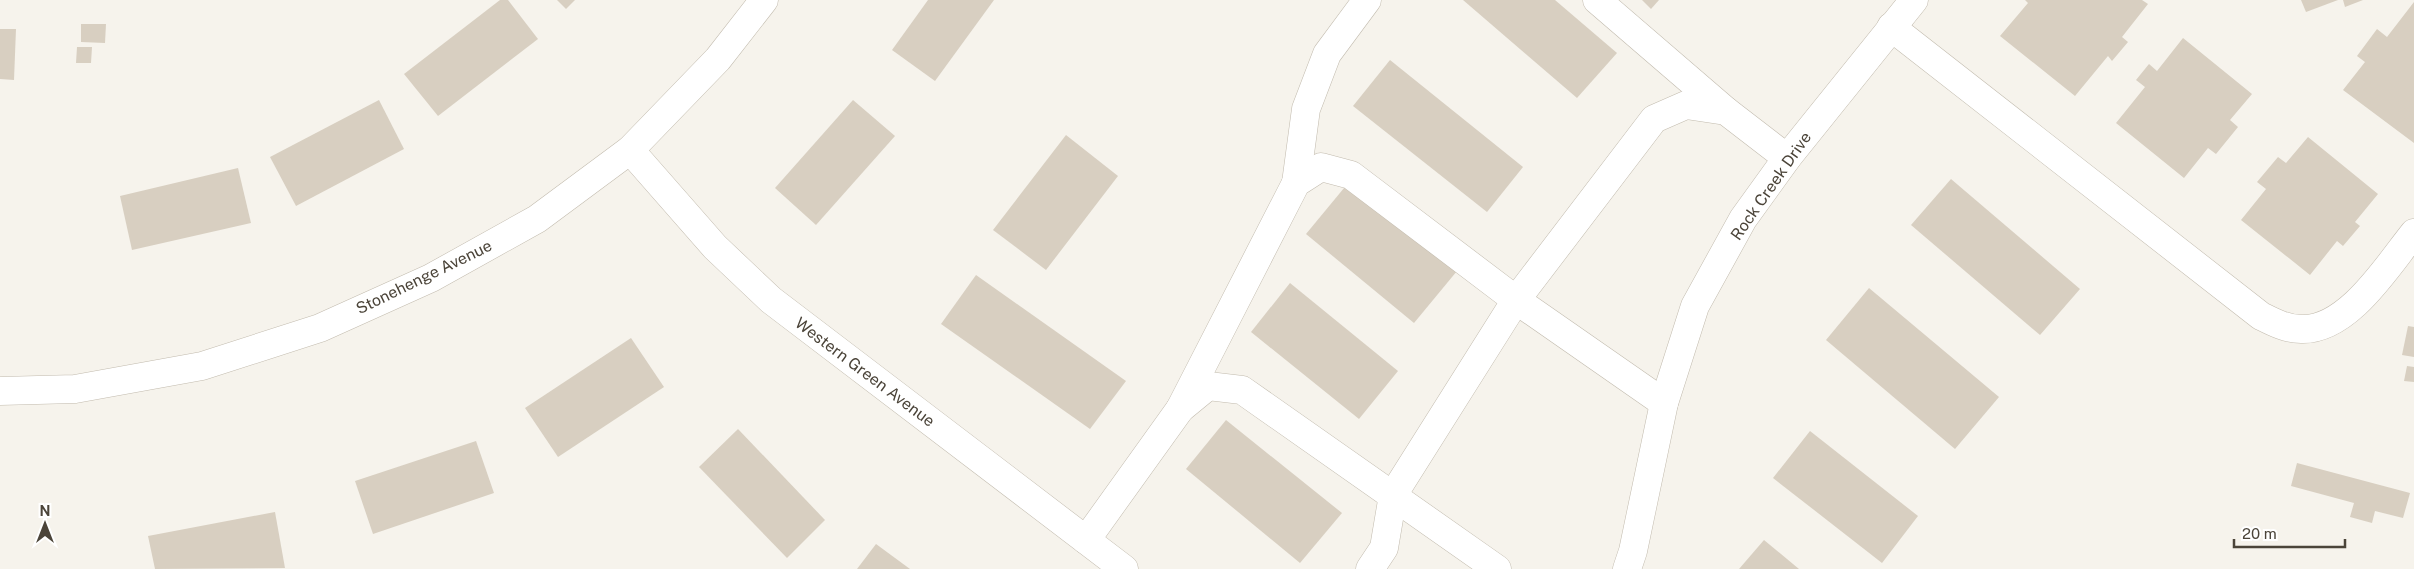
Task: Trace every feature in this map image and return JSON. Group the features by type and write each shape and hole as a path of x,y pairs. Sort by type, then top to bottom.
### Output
{"street":[{"name":"Stonehenge Avenue","path":"0,391 75,389 202,366 320,328 431,278 537,219 630,150 718,60 764,0"},
{"path":"1086,540 1180,409 1296,183 1306,109 1327,54 1367,0"},
{"path":"1597,0 1726,112 1787,158"},
{"path":"1900,10 2261,316 2281,326 2301,329 2322,326 2342,314 2363,297 2414,233"},
{"name":"Rock Creek Drive","path":"1627,569 1634,551 1664,404 1694,306 1743,219 1900,10"},
{"path":"1370,569 1384,548 1393,495 1516,300 1654,119 1686,105 1726,112"},
{"name":"Western Green Avenue","path":"630,150 710,241 771,300 1124,569"},
{"path":"1296,183 1321,166 1350,174 1516,300 1664,404"},
{"path":"1180,409 1208,386 1242,390 1498,569"}],"building":[{"path":"500,0 508,0 538,39 438,116 404,74"},
{"path":"557,0 575,0 566,9"},
{"path":"928,0 994,0 935,81 892,50"},
{"path":"1463,0 1555,0 1617,53 1577,98"},
{"path":"1642,0 1659,0 1651,9"},
{"path":"2025,0 2142,0 2148,4 2122,37 2128,42 2112,61 2108,56 2075,96 2000,36 2028,3"},
{"path":"2301,0 2338,0 2306,12"},
{"path":"2343,0 2363,0 2345,7"},
{"path":"2414,2 2414,143 2343,90 2365,62 2357,56 2377,29 2387,37"},
{"path":"81,24 106,24 105,43 81,42"},
{"path":"0,29 16,29 14,80 0,79"},
{"path":"2183,38 2252,94 2230,120 2238,127 2216,154 2208,148 2184,178 2116,123 2145,87 2136,80 2149,64 2157,71"},
{"path":"77,47 92,47 91,63 76,63"},
{"path":"1390,60 1523,167 1487,212 1353,106"},
{"path":"379,100 404,149 296,206 270,157"},
{"path":"853,100 895,136 816,225 775,188"},
{"path":"1066,135 1118,176 1046,270 993,230"},
{"path":"2308,137 2378,194 2355,222 2360,226 2343,246 2337,241 2310,275 2241,220 2266,189 2257,182 2278,157 2286,163"},
{"path":"238,168 251,223 132,250 120,196"},
{"path":"1951,179 2080,289 2040,335 1911,225"},
{"path":"1349,182 1457,271 1414,323 1306,234"},
{"path":"976,275 1126,381 1090,429 941,324"},
{"path":"1290,283 1398,371 1359,419 1251,332"},
{"path":"1869,288 1999,397 1955,449 1826,340"},
{"path":"2408,326 2414,327 2414,357 2402,355"},
{"path":"631,338 664,387 558,457 525,408"},
{"path":"2407,366 2414,367 2414,382 2404,381"},
{"path":"1226,420 1342,513 1300,563 1186,469"},
{"path":"738,429 825,520 787,558 699,467"},
{"path":"1810,431 1918,516 1882,563 1773,478"},
{"path":"476,441 494,493 373,534 355,481"},
{"path":"2297,463 2410,493 2403,518 2375,511 2372,523 2350,517 2354,503 2291,486"},
{"path":"275,512 285,568 155,569 148,536"},
{"path":"1764,540 1799,569 1739,569"},
{"path":"876,544 910,569 857,569"}]}
